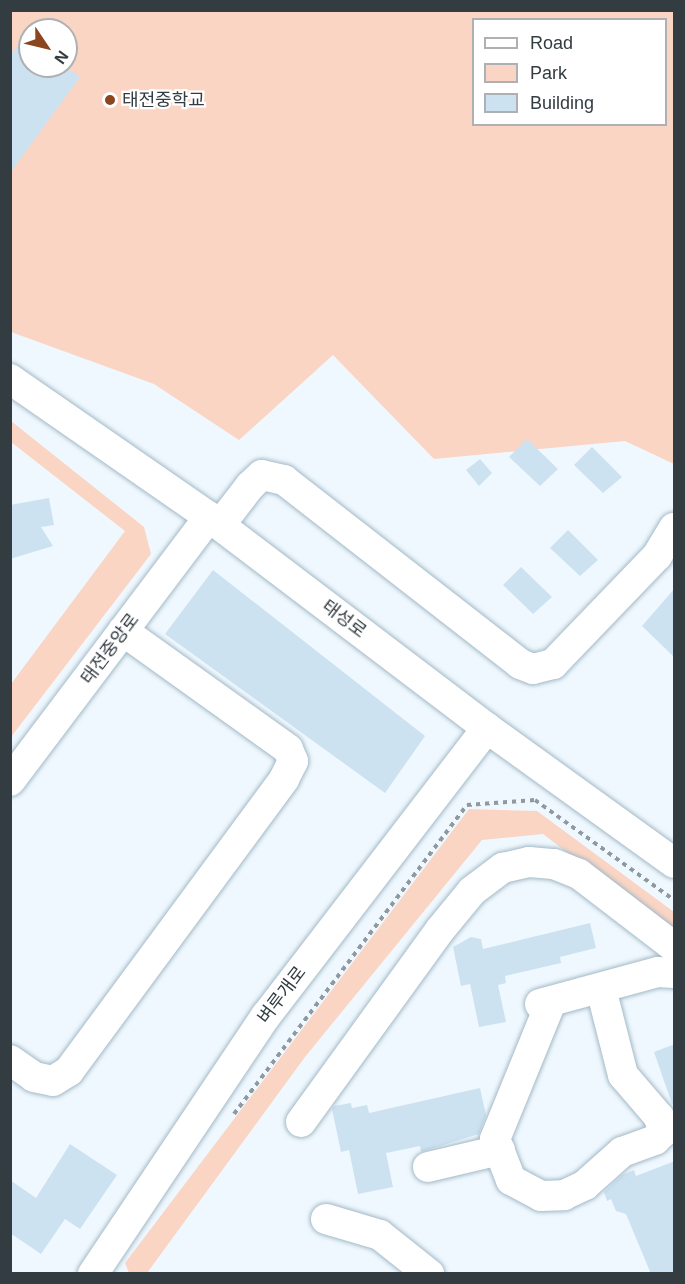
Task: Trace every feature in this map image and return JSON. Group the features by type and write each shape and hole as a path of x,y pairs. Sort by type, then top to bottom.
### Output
{"street":[{"name":"태성로","path":"10,380 215,521 487,728 675,863"},
{"name":"태전중앙로","path":"10,781 123,631 215,521 262,475 284,480 520,664 533,669 553,664 657,556 675,528"},
{"path":"10,1060 34,1077 53,1081 69,1071 284,779 293,761 288,749 123,631"},
{"name":"벼루개로","path":"93,1274 266,1016 487,728"},
{"path":"301,1122 440,930 472,891 503,868 529,862 554,864 579,874 675,947"},
{"path":"601,989 623,1076 659,1117 663,1132 655,1140 622,1152 585,1185 564,1195 541,1196 511,1180 495,1139 545,1003 658,972 675,974"},
{"path":"428,1167 500,1150"},
{"path":"326,1220 380,1235 429,1274"}],"green space":[{"path":"10,11 674,11 674,464 625,441 434,459 333,355 239,440 154,384 11,332"},
{"path":"11,421 144,527 151,554 11,737 11,684 125,531 11,442"},
{"path":"469,809 537,811 674,912 674,934 543,834 482,840 305,1057 147,1273 129,1273 125,1263"}],"building":[{"path":"18,45 18,78 80,77 10,173 10,56"},
{"path":"527,439 558,469 540,486 509,457"},
{"path":"592,447 622,477 603,493 574,465"},
{"path":"480,459 492,473 479,486 466,470"},
{"path":"49,498 54,525 41,527 53,546 10,559 10,505"},
{"path":"568,530 598,560 580,576 550,548"},
{"path":"521,567 552,597 533,614 503,585"},
{"path":"213,570 425,736 385,793 165,634"},
{"path":"675,588 675,658 642,626"},
{"path":"590,923 596,948 560,957 561,963 505,976 506,983 498,985 506,1022 479,1027 470,984 461,986 453,947 471,937 481,939 483,949"},
{"path":"675,1044 675,1103 672,1104 654,1052"},
{"path":"480,1088 486,1115 479,1134 421,1152 420,1146 386,1153 393,1187 358,1194 349,1150 341,1152 332,1109 334,1106 351,1103 352,1108 367,1105 369,1113"},
{"path":"70,1144 117,1175 80,1229 65,1219 41,1254 10,1233 10,1180 36,1198"},
{"path":"675,1161 675,1274 651,1274 626,1214 616,1211 611,1199 607,1201 604,1192 622,1175 634,1170 636,1176"}],"place":[{"name":"태전중학교","path":"110,100"}]}
